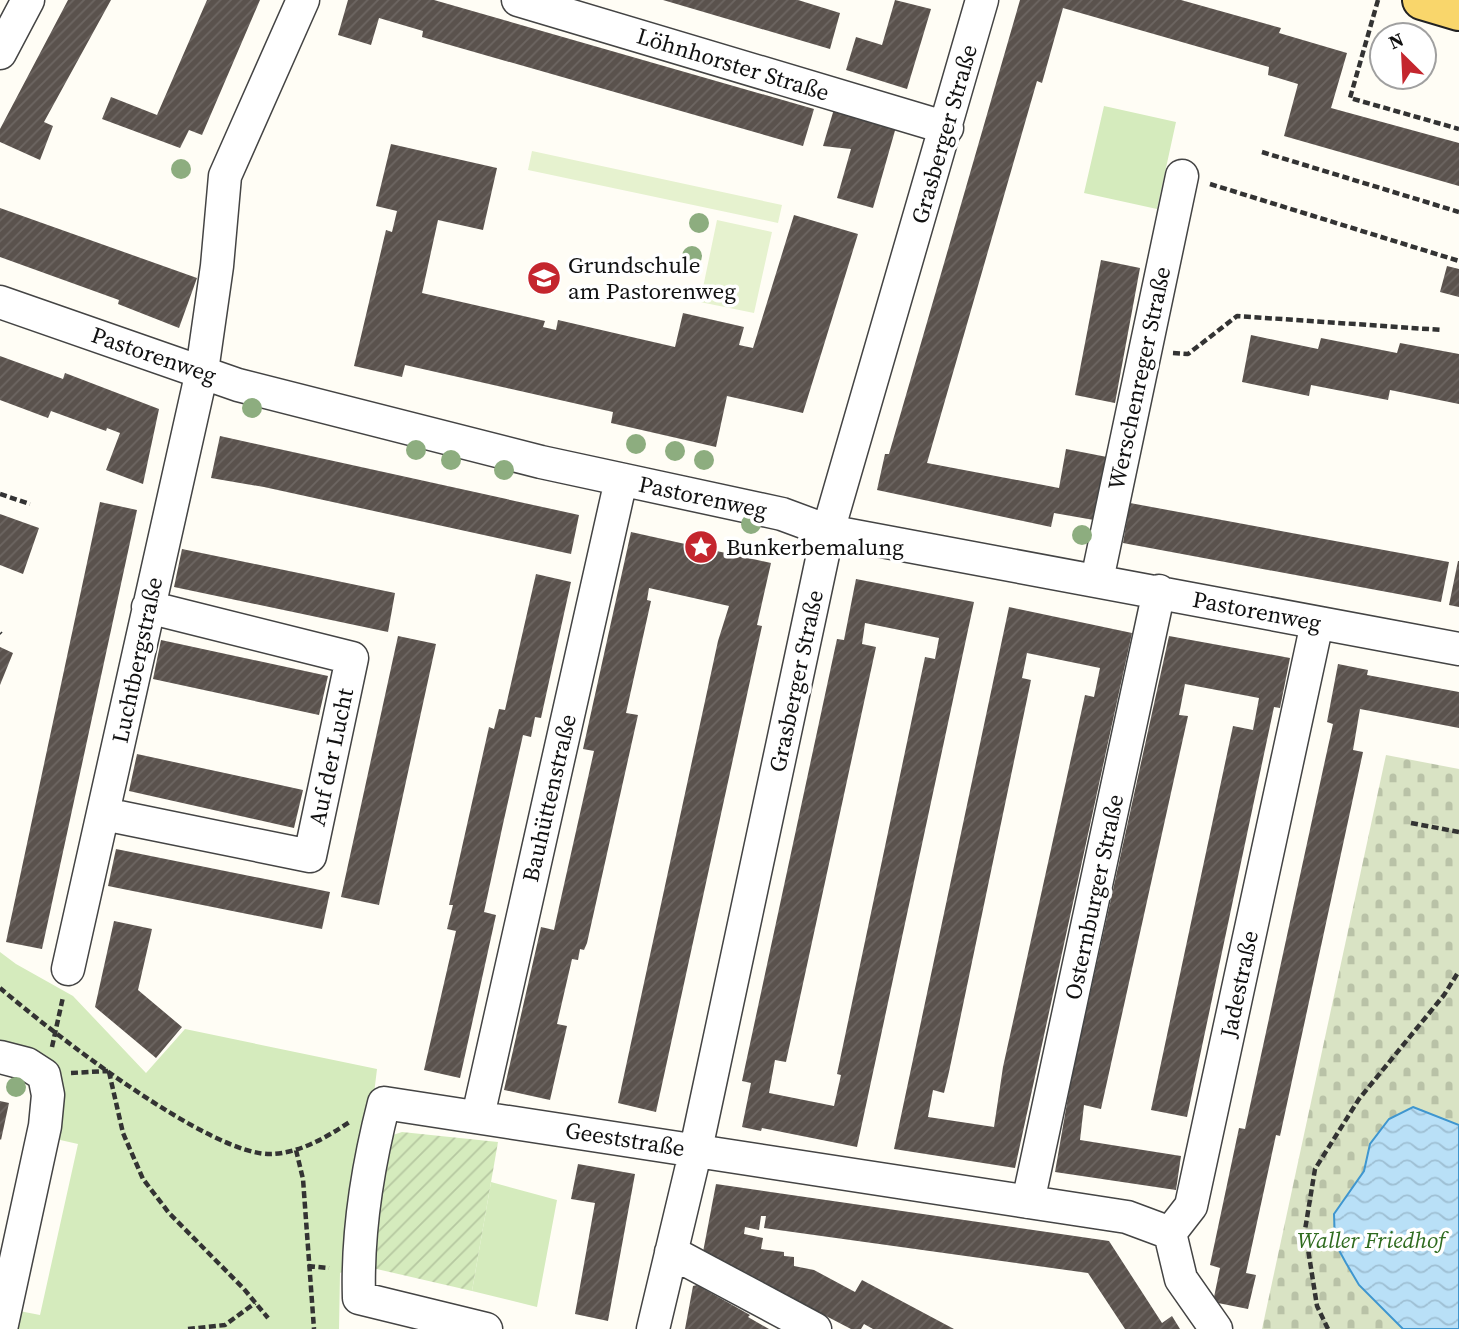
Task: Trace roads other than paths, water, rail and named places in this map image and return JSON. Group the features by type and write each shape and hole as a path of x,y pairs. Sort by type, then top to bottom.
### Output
{"main road":[{"path":"1422,0 1459,11"}],"street":[{"path":"0,53 28,0"},
{"name":"Luchtbergstraße","path":"68,969 202,371 217,266 225,176 303,0"},
{"name":"Löhnhorster Straße","path":"519,0 947,128"},
{"name":"Grasberger Straße","path":"653,1329 695,1150 828,531 982,0"},
{"name":"Werschenreger Straße","path":"1097,580 1182,176"},
{"name":"Pastorenweg","path":"0,302 238,385 344,414 621,480 782,514 828,531 1459,649"},
{"name":"Bauhüttenstraße","path":"478,1116 621,480"},
{"name":"Osternburger Straße","path":"1028,1202 1159,592"},
{"name":"Auf der Lucht","path":"104,814 310,856 352,658 148,607"},
{"name":"Jadestraße","path":"1170,1233 1191,1206 1317,623"},
{"path":"0,1057 27,1064 44,1075 48,1095 45,1126 1,1329"},
{"name":"Geeststraße","path":"486,1329 359,1298 358,1270 375,1137 384,1103 1127,1217 1170,1233"},
{"path":"1170,1233 1181,1279 1216,1329"},
{"path":"671,1252 815,1329"}],"water":[{"path":"1413,1107 1459,1125 1459,1329 1403,1329 1359,1285 1335,1243 1334,1214 1364,1171 1370,1144 1389,1119"}],"place":[{"name":"Grundschule am Pastorenweg","path":"544,278"},
{"name":"Bunkerbemalung","path":"701,547"}],"park label":[{"name":"Waller Friedhof","path":"1371,1240"}]}
